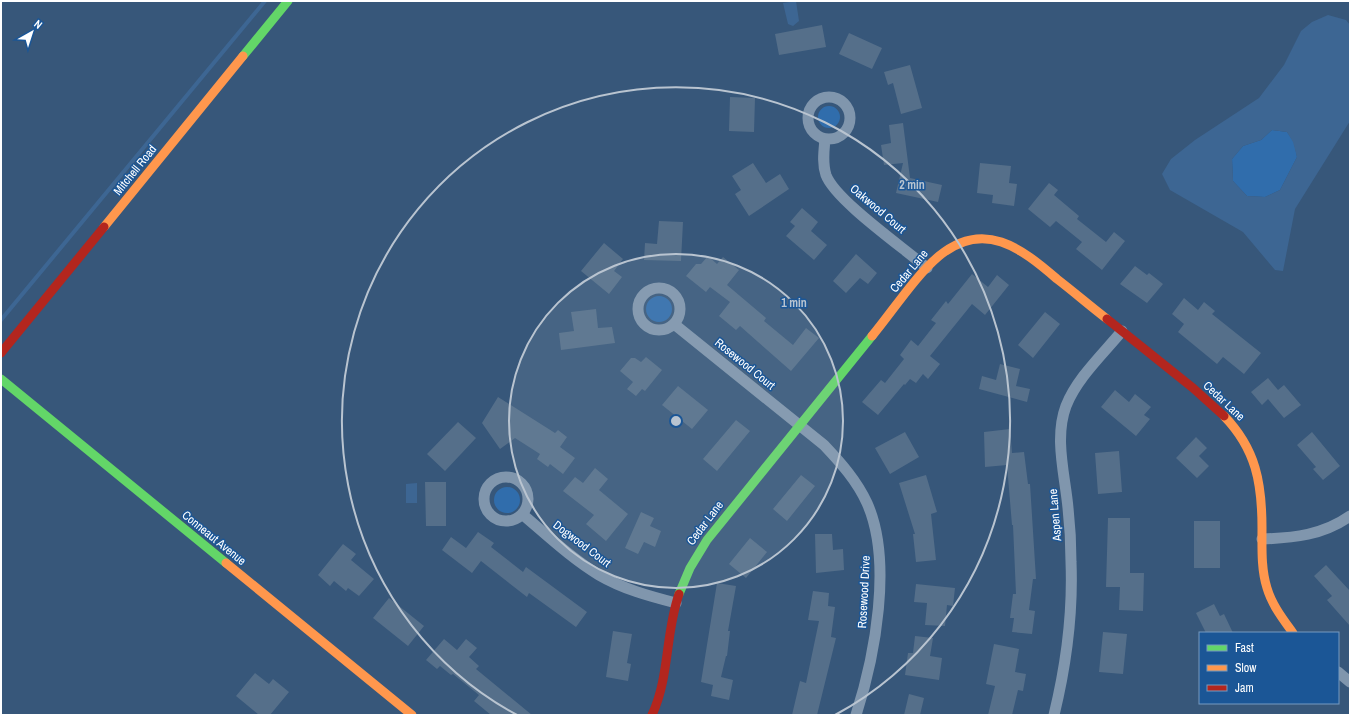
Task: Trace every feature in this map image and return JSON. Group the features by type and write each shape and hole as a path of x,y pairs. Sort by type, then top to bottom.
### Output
{"street":[{"name":"Mitchell Road","path":"1,353 288,1"},
{"name":"Oakwood Court","path":"825,139 823,164 827,177 837,191 859,212 927,268"},
{"name":"Cedar Lane","path":"652,715 662,692 667,671 676,603 685,577 707,540 927,268 946,249 966,240 988,238 1009,243 1026,253 1228,419 1249,448 1257,470 1263,571 1266,591 1276,613 1292,632"},
{"name":"Rosewood Court","path":"674,324 800,426"},
{"name":"Aspen Lane","path":"1054,715 1066,648 1072,563 1060,436 1063,417 1066,406 1077,385 1122,331"},
{"name":"Conneaut Avenue","path":"1,379 412,715"},
{"name":"Rosewood Drive","path":"800,426 824,445 845,468 857,485 874,523 879,543 881,564 880,585 873,648 866,681 856,715"},
{"name":"Dogwood Court","path":"522,514 573,556 599,575 628,589 676,603"},
{"path":"1262,539 1300,537 1332,527 1350,516"},
{"path":"1339,673 1350,682"}],"shaded area":[{"path":"796,1 799,21 793,26 788,24 783,3"},
{"path":"1328,15 1346,20 1350,25 1350,121 1295,209 1283,271 1275,270 1243,232 1170,190 1162,174 1171,159 1195,140 1259,98 1284,65 1301,31 1312,22","holes":["1272,130 1287,132 1293,142 1297,157 1280,190 1265,197 1247,196 1233,181 1232,159 1243,146 1261,140"]},
{"path":"829,106 837,109 840,117 837,125 829,128 821,125 818,117 821,109"},
{"path":"1272,130 1287,132 1294,142 1297,157 1280,190 1265,197 1247,196 1233,181 1232,159 1243,146 1261,140"},
{"path":"659,296 668,300 672,309 668,318 659,322 650,318 646,309 650,300"},
{"path":"417,483 417,503 406,503 406,484"},
{"path":"507,487 516,491 520,500 516,509 507,513 498,509 494,500 498,491"}],"building":[{"path":"822,25 826,47 779,55 775,34"},
{"path":"849,33 882,48 872,69 839,54"},
{"path":"910,65 922,108 901,114 893,83 888,85 884,72"},
{"path":"730,97 755,98 754,132 729,131"},
{"path":"903,123 910,178 942,185 938,202 896,193 903,163 884,165 881,145 891,143 889,125"},
{"path":"753,163 766,183 780,174 789,189 749,216 735,194 741,190 732,176"},
{"path":"980,163 1011,166 1009,183 1017,184 1014,206 992,203 993,195 977,193"},
{"path":"1049,183 1058,190 1054,195 1079,216 1077,219 1106,242 1114,232 1125,241 1102,270 1076,249 1082,242 1056,221 1050,227 1028,209"},
{"path":"802,208 818,222 811,231 827,245 814,260 786,236 795,226 790,222"},
{"path":"659,221 683,222 681,261 644,260 645,243 657,244"},
{"path":"604,243 623,259 614,271 622,277 609,294 581,271"},
{"path":"856,254 877,273 868,284 860,278 846,293 833,281"},
{"path":"708,256 717,264 723,257 739,270 727,285 766,318 764,321 793,345 806,328 819,338 791,371 740,326 736,330 719,316 730,302 710,287 706,292 686,276 696,264 701,264"},
{"path":"1135,266 1147,275 1149,273 1163,284 1147,303 1120,284"},
{"path":"972,274 988,287 997,275 1009,285 985,315 972,304 930,356 940,364 928,379 923,374 916,383 910,379 878,415 862,402 881,380 885,383 904,359 900,355 911,340 918,346 936,323 931,320 946,301 948,304"},
{"path":"1184,298 1198,310 1204,302 1215,311 1212,314 1261,353 1244,374 1223,357 1217,364 1178,332 1184,324 1172,314"},
{"path":"596,309 598,328 612,327 615,343 561,350 559,333 574,331 571,312"},
{"path":"1045,312 1060,324 1033,358 1018,345"},
{"path":"646,357 662,370 645,391 642,389 636,396 627,389 633,382 620,371 631,358 635,358 641,362"},
{"path":"1000,364 1020,369 1016,386 1030,389 1027,402 979,389 982,376 996,380"},
{"path":"1268,378 1278,390 1284,385 1301,405 1284,418 1268,399 1262,405 1251,392"},
{"path":"678,386 708,410 692,429 662,405"},
{"path":"1115,390 1129,402 1135,394 1151,407 1144,415 1150,419 1136,436 1101,407"},
{"path":"498,397 555,433 558,430 567,437 560,447 575,458 563,474 550,464 548,467 537,459 540,454 515,438 500,449 482,423"},
{"path":"736,420 750,431 717,471 703,459"},
{"path":"458,422 476,438 445,471 427,454"},
{"path":"1010,429 1012,453 1024,452 1028,484 1030,484 1036,579 1033,579 1029,610 1035,611 1032,634 1012,632 1014,618 1010,618 1013,594 1016,594 1013,525 1007,465 985,467 984,432"},
{"path":"905,432 919,457 890,474 875,448"},
{"path":"1312,432 1340,466 1323,480 1313,469 1316,467 1297,445"},
{"path":"1196,437 1207,448 1199,456 1209,466 1197,478 1176,458"},
{"path":"1119,451 1122,492 1098,494 1095,453"},
{"path":"595,468 608,479 599,490 628,514 606,541 586,524 594,515 563,491 575,477 583,483"},
{"path":"801,475 815,486 787,521 773,509"},
{"path":"926,475 937,512 931,514 936,560 916,562 913,534 915,534 899,483"},
{"path":"425,482 446,482 446,526 426,526"},
{"path":"641,512 654,518 650,526 661,531 655,547 644,542 638,554 625,548"},
{"path":"1108,518 1130,518 1130,573 1144,573 1143,611 1119,610 1120,587 1106,587"},
{"path":"1194,521 1220,521 1220,568 1194,568"},
{"path":"478,532 494,543 491,547 523,572 526,567 587,612 576,627 529,593 527,597 481,561 472,573 442,550 451,537 466,548"},
{"path":"815,534 832,534 833,550 843,549 844,570 816,573"},
{"path":"750,538 767,552 746,578 729,564"},
{"path":"343,544 356,554 351,560 374,579 359,596 348,588 346,591 334,581 330,586 318,575"},
{"path":"1326,565 1350,591 1350,626 1327,600 1332,596 1314,576"},
{"path":"717,583 736,586 728,631 730,631 727,656 721,677 733,680 729,700 711,696 713,685 701,682"},
{"path":"916,584 955,588 953,606 947,605 945,626 925,625 927,603 914,602"},
{"path":"813,591 829,593 828,606 835,607 831,637 836,638 817,715 792,715 800,681 806,683 819,621 808,620"},
{"path":"389,598 424,626 408,646 373,618"},
{"path":"1214,604 1220,616 1224,614 1233,632 1206,632 1196,613"},
{"path":"613,631 632,634 627,663 631,664 628,681 606,677"},
{"path":"1103,632 1127,634 1123,674 1099,672"},
{"path":"915,636 933,638 930,656 942,658 939,680 905,675 908,653 913,653"},
{"path":"444,639 457,650 466,639 477,648 469,657 479,666 476,669 532,715 491,715 474,701 479,695 453,674 451,675 440,666 437,669 426,660"},
{"path":"994,644 1019,649 1015,672 1026,674 1023,691 1018,690 1012,715 988,715 995,686 986,684"},
{"path":"255,673 269,684 273,679 289,692 270,715 259,715 236,696"},
{"path":"909,694 924,698 920,715 904,715"}],"waterway":[{"path":"1,320 265,1"}],"traffic: fast":[{"path":"243,56 288,1"},
{"path":"679,594 690,568 707,540 872,336"},
{"path":"1,379 226,563"}],"traffic: slow":[{"path":"104,227 243,56"},
{"path":"872,336 913,283 930,264 956,245 971,240 987,239 1001,242 1016,248 1030,257 1107,319"},
{"path":"1224,416 1235,428 1243,441 1255,468 1261,496 1262,558 1265,581 1275,606 1292,632"},
{"path":"226,563 412,715"}],"traffic: jam":[{"path":"1,353 104,227"},
{"path":"1107,319 1193,388 1224,416"},
{"path":"652,715 662,685 671,624 679,594"}]}
